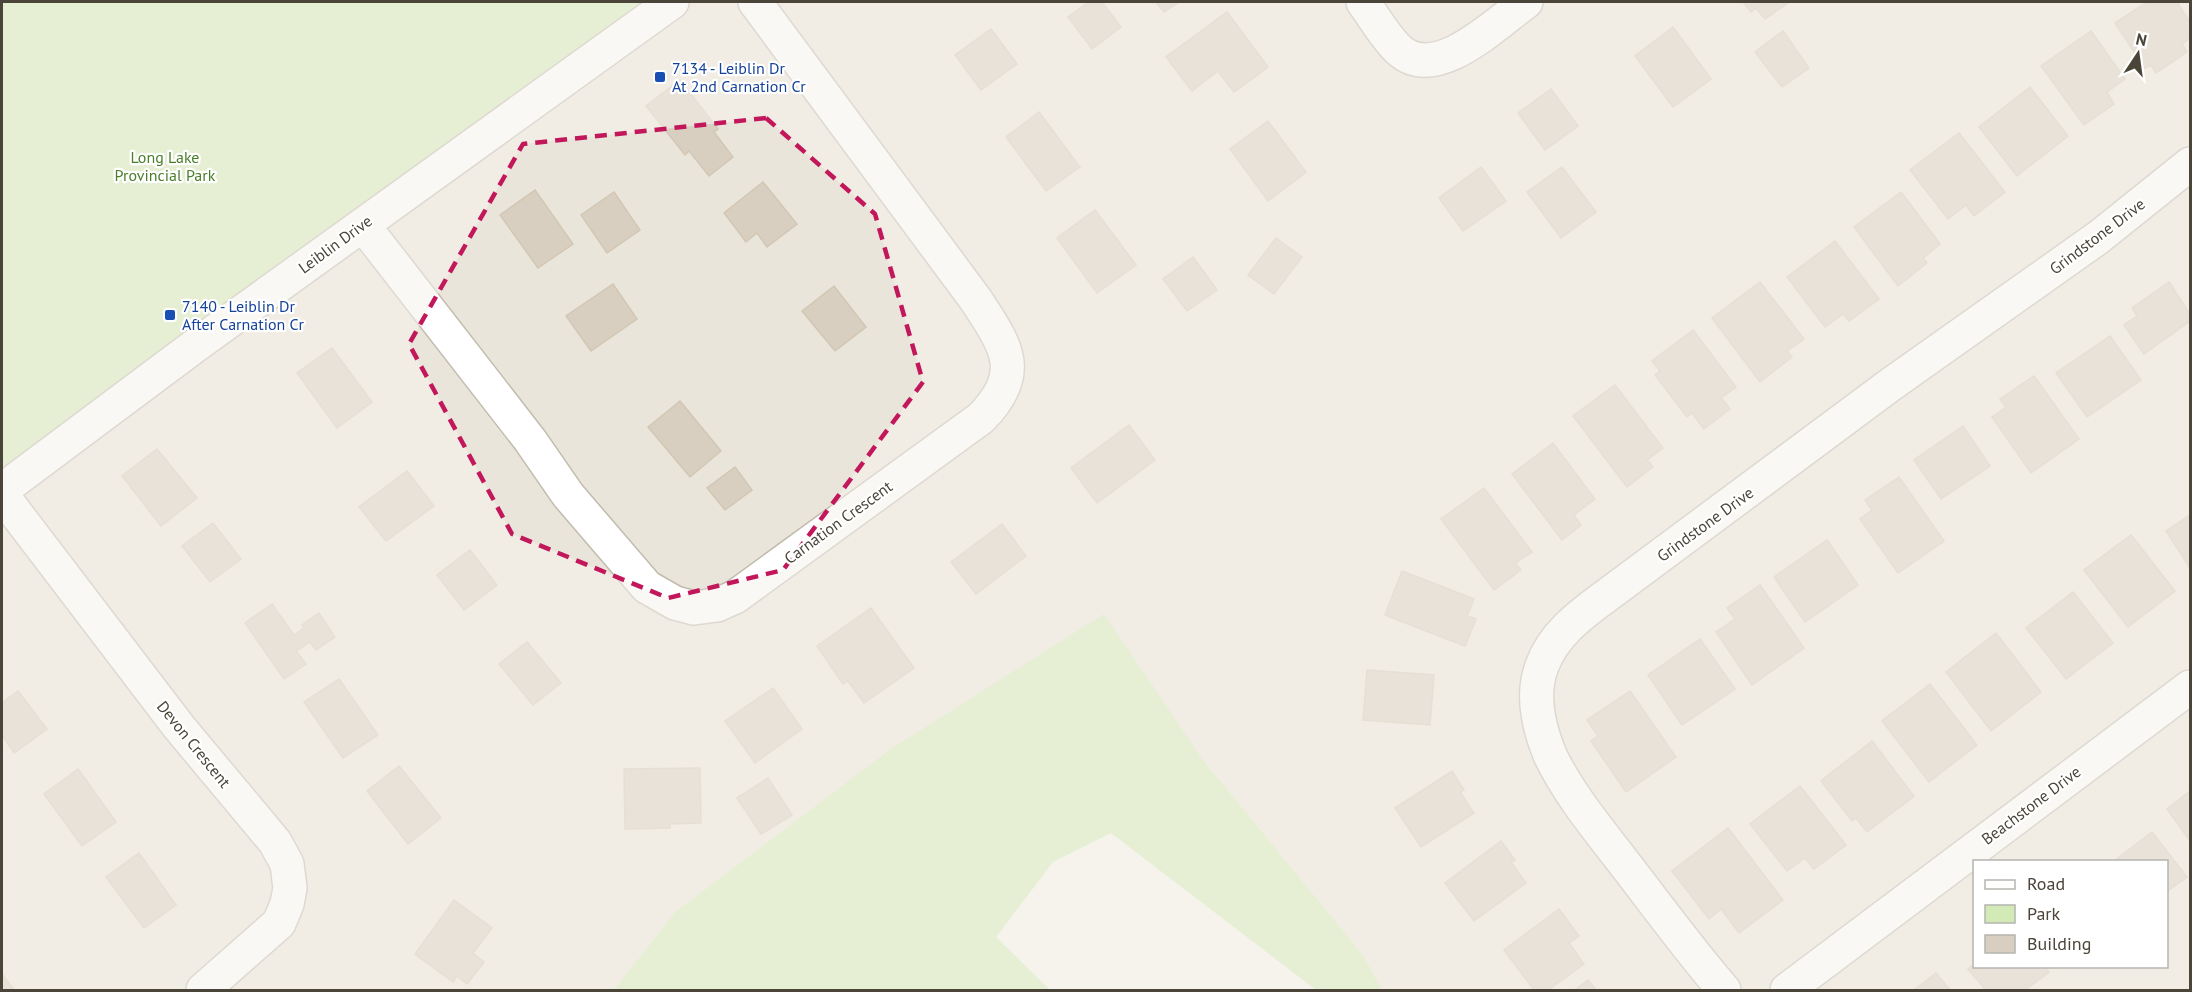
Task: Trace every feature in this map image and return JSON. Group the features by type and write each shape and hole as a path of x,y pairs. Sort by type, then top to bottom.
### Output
{"street":[{"name":"Leiblin Drive","path":"2,490 196,345 672,2"},
{"name":"Carnation Crescent","path":"363,225 530,441 568,495 647,587 675,603 694,608 717,605 735,597 981,418 996,402 1007,370 1003,341 976,300 755,2"},
{"path":"1363,2 1399,50 1411,57 1433,60 1454,54 1526,2"},
{"name":"Grindstone Drive","path":"1724,990 1586,812 1550,755 1540,726 1536,696 1541,666 1556,640 1578,617 1605,596 1890,385 2099,237 2190,164"},
{"name":"Devon Crescent","path":"2,495 179,728 275,842 287,864 290,888 288,904 279,922 203,990"},
{"name":"Beachstone Drive","path":"1787,990 2190,687"}],"highlighted area":[{"path":"766,118 875,214 923,382 783,570 668,598 512,534 409,344 523,144"}],"shaded area":[{"path":"673,2 2190,2 2190,990 1382,990 1363,955 1203,760 888,751 675,912 614,990 2,990 2,491"}],"green space":[{"name":"Long Lake Provincial Park","path":"2,2 673,2 2,491"},
{"path":"1104,614 1203,760 1363,955 1382,990 1316,990 1111,833 1053,862 996,937 1050,990 614,990 675,912 888,751"}],"building":[{"path":"1089,2 1102,2 1121,27 1092,49 1068,17"},
{"path":"1156,2 1179,2 1164,12"},
{"path":"1743,2 1789,2 1765,19 1756,8 1751,12"},
{"path":"2147,2 2177,2 2190,22 2190,38 2182,44 2187,52 2156,73 2151,65 2145,68 2115,23"},
{"path":"1227,12 1268,67 1234,92 1218,71 1192,91 1166,57"},
{"path":"1673,27 1711,79 1673,107 1635,56"},
{"path":"991,29 1017,64 981,90 955,55"},
{"path":"1783,31 1809,68 1782,87 1755,52"},
{"path":"2091,31 2125,79 2107,92 2114,104 2084,125 2041,66"},
{"path":"680,80 718,129 714,132 733,157 709,176 689,151 685,155 646,106"},
{"path":"2030,87 2068,136 2017,176 1979,127"},
{"path":"1551,89 1578,126 1545,150 1518,113"},
{"path":"1039,112 1080,167 1046,191 1006,137"},
{"path":"1268,121 1306,172 1268,201 1230,149"},
{"path":"1959,133 2005,192 1974,216 1966,205 1948,219 1910,170"},
{"path":"1481,167 1506,201 1463,231 1439,198"},
{"path":"1562,167 1596,212 1561,238 1527,192"},
{"path":"763,182 797,224 767,247 757,233 746,242 724,213"},
{"path":"535,190 573,244 538,268 500,215"},
{"path":"614,192 640,230 607,253 581,215"},
{"path":"1901,192 1940,244 1923,258 1927,263 1898,286 1854,227"},
{"path":"1095,210 1136,265 1097,293 1057,238"},
{"path":"1276,238 1302,257 1274,294 1248,275"},
{"path":"1835,241 1879,299 1849,321 1843,314 1825,327 1787,277"},
{"path":"1193,257 1217,290 1187,311 1163,279"},
{"path":"1760,282 1804,339 1787,351 1792,357 1760,382 1712,318"},
{"path":"2169,282 2190,314 2190,321 2144,354 2124,325 2137,316 2132,308"},
{"path":"613,284 637,319 591,351 566,316"},
{"path":"834,286 866,327 835,351 802,311"},
{"path":"1693,330 1736,387 1721,398 1730,409 1704,429 1692,413 1687,417 1655,375 1660,371 1652,361"},
{"path":"2110,336 2141,380 2087,417 2056,373"},
{"path":"332,348 372,402 337,428 297,373"},
{"path":"2034,376 2079,439 2031,473 1992,417 2006,407 2000,399"},
{"path":"1615,385 1663,448 1647,460 1653,467 1627,487 1573,416"},
{"path":"680,401 721,451 690,477 648,427"},
{"path":"1129,425 1155,460 1097,503 1071,468"},
{"path":"1963,426 1990,466 1941,499 1914,460"},
{"path":"1553,443 1595,499 1574,515 1581,525 1562,540 1512,474"},
{"path":"157,449 197,498 161,526 122,476"},
{"path":"735,467 752,490 725,510 707,488"},
{"path":"407,471 434,506 386,541 359,507"},
{"path":"1899,477 1944,541 1898,573 1860,519 1872,510 1865,500"},
{"path":"1484,488 1532,552 1515,563 1521,570 1494,590 1441,519"},
{"path":"2190,515 2190,568 2166,531"},
{"path":"213,523 241,559 210,582 182,546"},
{"path":"1002,524 1026,556 976,594 951,562"},
{"path":"2131,535 2175,591 2128,627 2084,570"},
{"path":"1827,540 1858,585 1805,622 1774,577"},
{"path":"470,550 497,585 464,610 437,575"},
{"path":"1402,571 1474,599 1467,616 1476,619 1465,646 1385,615"},
{"path":"1760,585 1804,648 1752,685 1716,632 1735,619 1727,608"},
{"path":"2073,592 2113,643 2066,679 2026,628"},
{"path":"272,604 294,635 304,628 302,625 319,613 335,637 316,650 310,642 296,651 306,664 284,679 245,623"},
{"path":"871,608 914,668 864,703 848,681 843,684 817,646"},
{"path":"1996,633 2041,692 1991,731 1946,672"},
{"path":"1700,639 1735,689 1682,725 1648,675"},
{"path":"527,642 561,683 533,705 499,664"},
{"path":"1367,670 1434,675 1430,725 1363,720"},
{"path":"339,679 378,735 343,758 304,702"},
{"path":"1930,684 1977,745 1929,782 1882,721"},
{"path":"773,688 802,729 755,763 725,721"},
{"path":"18,691 47,729 14,753 2,735 2,703"},
{"path":"1630,691 1676,757 1626,792 1591,741 1598,736 1587,720"},
{"path":"1872,741 1914,796 1867,832 1856,818 1852,821 1821,781"},
{"path":"399,766 441,818 408,844 367,791"},
{"path":"700,768 701,823 670,824 670,828 625,829 624,769"},
{"path":"78,769 116,822 82,846 44,794"},
{"path":"1452,771 1464,790 1460,792 1474,813 1421,847 1395,808"},
{"path":"768,778 792,815 761,834 737,798"},
{"path":"1800,786 1846,845 1814,869 1805,858 1787,871 1750,824"},
{"path":"2190,791 2190,841 2167,809"},
{"path":"1728,828 1783,900 1739,933 1721,909 1709,919 1672,871"},
{"path":"2152,832 2187,877 2168,891 2168,860 2116,860"},
{"path":"1501,841 1515,860 1511,862 1526,883 1474,921 1445,883"},
{"path":"139,853 176,905 144,928 106,877"},
{"path":"454,900 492,928 473,953 484,962 467,984 457,976 453,982 415,954"},
{"path":"1559,909 1579,936 1569,943 1584,964 1548,990 1534,990 1504,950"},
{"path":"1973,965 1973,968 2046,968 2049,972 2025,990 1986,990 1968,969"},
{"path":"1936,973 1950,990 1914,990"},
{"path":"2,974 14,990 2,990"},
{"path":"1588,980 1596,990 1575,990"}],"place":[{"name":"7134 - Leiblin Dr At 2nd Carnation Cr","path":"660,77"},
{"name":"7140 - Leiblin Dr After Carnation Cr","path":"170,315"}]}
